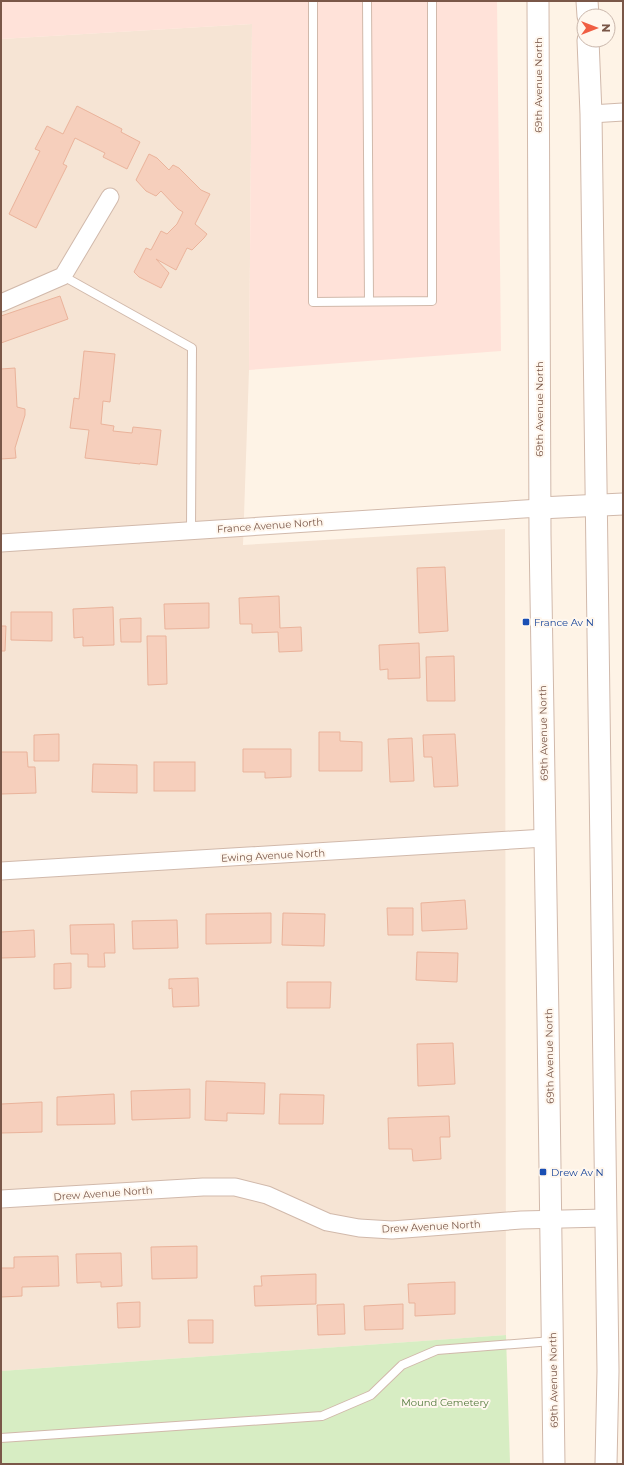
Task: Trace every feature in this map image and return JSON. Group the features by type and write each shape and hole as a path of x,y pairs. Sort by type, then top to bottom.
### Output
{"street":[{"name":"69th Avenue North","path":"538,1 540,508 554,1464"},
{"path":"588,48 591,114 608,1371 606,1464"},
{"path":"591,114 623,112"},
{"path":"1,303 63,276 110,197"},
{"path":"540,508 623,504"},
{"name":"France Avenue North","path":"1,543 540,508"},
{"name":"Ewing Avenue North","path":"1,871 545,838"},
{"name":"Drew Avenue North","path":"1,1199 203,1186 235,1186 267,1194 327,1222 359,1228 392,1230 551,1218 605,1218"}],"lane":[{"path":"312,1 313,302 432,301 432,1"},
{"path":"367,1 369,301"},
{"path":"63,276 192,348 191,530"},
{"path":"1,1438 322,1416 371,1395 402,1366 436,1350 552,1341"}],"shaded area":[{"path":"1,1 497,1 501,351 249,370 252,24 1,39"},
{"path":"252,24 249,370 243,545 505,529 506,1335 1,1371 1,39"}],"green space":[{"name":"Mound Cemetery","path":"506,1335 510,1464 1,1464 1,1371"}],"building":[{"path":"77,106 122,129 121,132 140,142 127,169 103,157 105,153 75,138 63,164 67,166 36,228 9,214 40,151 35,149 47,126 63,134"},
{"path":"149,154 157,158 169,170 173,165 179,168 201,190 210,194 195,224 207,234 204,238 192,250 187,248 176,270 156,259 169,273 161,288 139,277 134,272 146,248 151,250 161,231 167,234 177,224 183,212 178,209 161,191 156,196 146,191 136,180"},
{"path":"60,296 68,319 1,343 1,316"},
{"path":"84,351 115,354 110,402 103,401 101,424 114,426 113,431 132,433 133,427 161,430 157,465 85,458 89,430 70,428 74,398 79,399"},
{"path":"15,368 17,407 25,409 25,415 15,448 16,458 1,459 1,369"},
{"path":"445,567 448,631 419,633 417,568"},
{"path":"279,596 280,628 301,627 302,651 279,652 278,632 252,633 252,624 240,624 239,598"},
{"path":"209,603 209,628 165,629 164,604"},
{"path":"113,607 114,645 83,646 83,637 74,638 73,609"},
{"path":"11,612 52,612 52,641 11,640"},
{"path":"141,618 141,642 121,642 120,619"},
{"path":"1,626 6,626 5,651 1,651"},
{"path":"147,636 166,636 167,684 148,685"},
{"path":"419,643 420,678 388,679 388,669 380,670 379,645"},
{"path":"454,656 455,701 427,701 426,657"},
{"path":"319,732 340,732 340,741 362,742 362,771 319,771"},
{"path":"59,734 59,761 34,761 34,735"},
{"path":"455,734 458,786 434,787 432,757 424,757 423,735"},
{"path":"412,738 414,781 390,782 388,739"},
{"path":"243,749 291,749 291,777 265,778 265,772 243,772"},
{"path":"1,752 27,752 28,767 35,767 36,793 1,794"},
{"path":"154,762 195,762 195,791 154,791"},
{"path":"93,764 137,765 137,793 92,792"},
{"path":"465,900 467,929 422,931 421,903"},
{"path":"387,908 413,908 413,935 388,935"},
{"path":"271,913 271,943 206,944 206,914"},
{"path":"283,913 325,914 324,946 282,945"},
{"path":"177,920 178,948 133,949 132,921"},
{"path":"114,924 115,953 104,953 105,967 88,967 88,954 71,954 70,925"},
{"path":"34,930 35,957 1,958 1,932"},
{"path":"417,952 458,953 457,982 416,980"},
{"path":"71,963 71,988 54,989 54,964"},
{"path":"198,978 199,1006 173,1007 172,988 169,989 169,979"},
{"path":"287,982 331,982 330,1008 287,1008"},
{"path":"453,1043 455,1084 418,1086 417,1044"},
{"path":"206,1081 265,1083 264,1114 227,1113 227,1121 205,1120"},
{"path":"190,1089 190,1118 132,1120 131,1091"},
{"path":"114,1094 115,1124 57,1125 57,1097"},
{"path":"280,1094 324,1095 323,1124 279,1124"},
{"path":"42,1102 42,1132 1,1133 1,1104"},
{"path":"449,1116 450,1137 440,1137 441,1159 413,1161 412,1149 389,1149 388,1118"},
{"path":"197,1246 197,1278 152,1279 151,1247"},
{"path":"121,1253 122,1286 101,1287 101,1282 77,1283 76,1254"},
{"path":"58,1256 59,1286 22,1287 22,1296 1,1297 1,1268 14,1268 14,1257"},
{"path":"316,1274 316,1304 255,1306 254,1286 262,1286 261,1276"},
{"path":"455,1282 455,1314 415,1316 415,1303 409,1303 408,1284"},
{"path":"140,1302 140,1327 118,1328 117,1303"},
{"path":"344,1304 345,1334 318,1335 317,1305"},
{"path":"403,1304 403,1329 365,1330 364,1306"},
{"path":"188,1320 213,1320 213,1343 189,1343"}],"place":[{"name":"France Av N","path":"526,622"},
{"name":"Drew Av N","path":"543,1172"}]}
